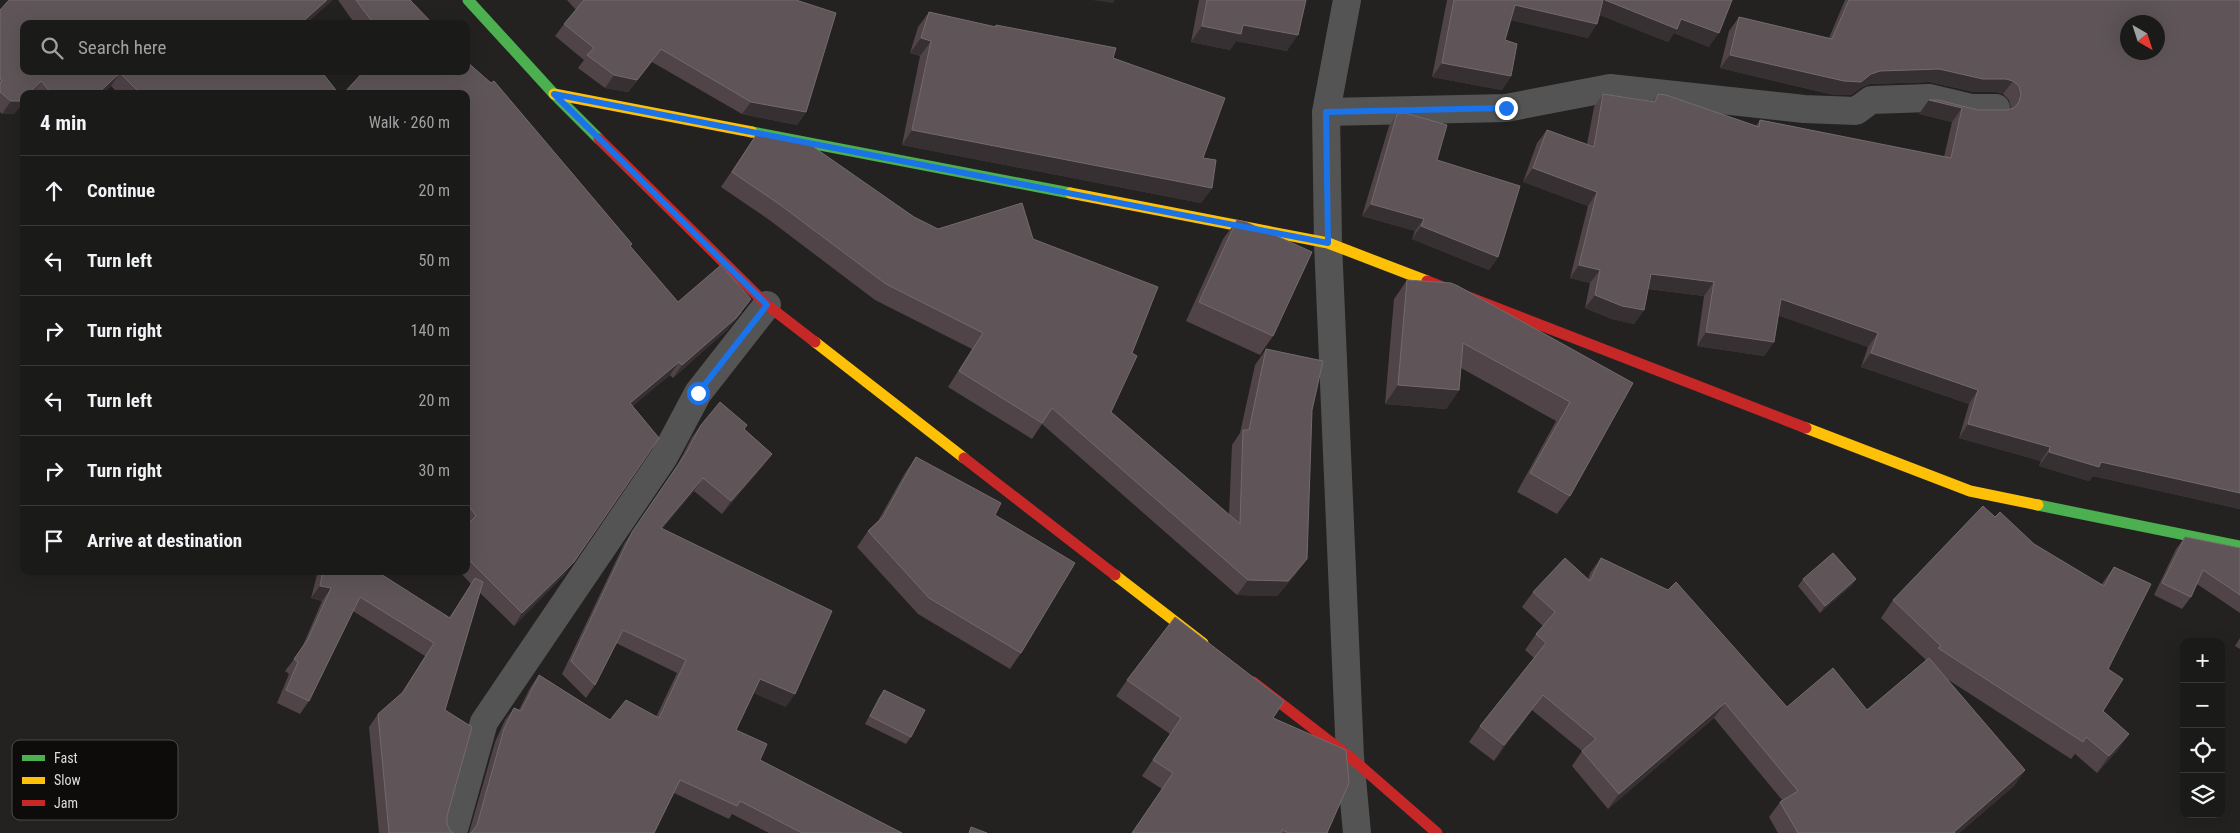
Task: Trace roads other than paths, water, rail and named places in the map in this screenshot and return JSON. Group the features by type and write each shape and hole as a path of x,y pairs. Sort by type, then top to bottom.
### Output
{"street":[{"path":"468,0 554,94 767,305 1216,653"},
{"path":"1347,0 1326,112 1328,243 1350,757 1357,833"},
{"path":"1326,112 1506,108 1610,88 1804,110 1856,111 1871,100 1930,98 1972,108 1996,108"},
{"path":"554,94 1328,243 1970,491 2240,546"},
{"path":"453,833 484,722 664,456 698,393 767,305"},
{"path":"1247,678 1350,757 1437,833"}]}
